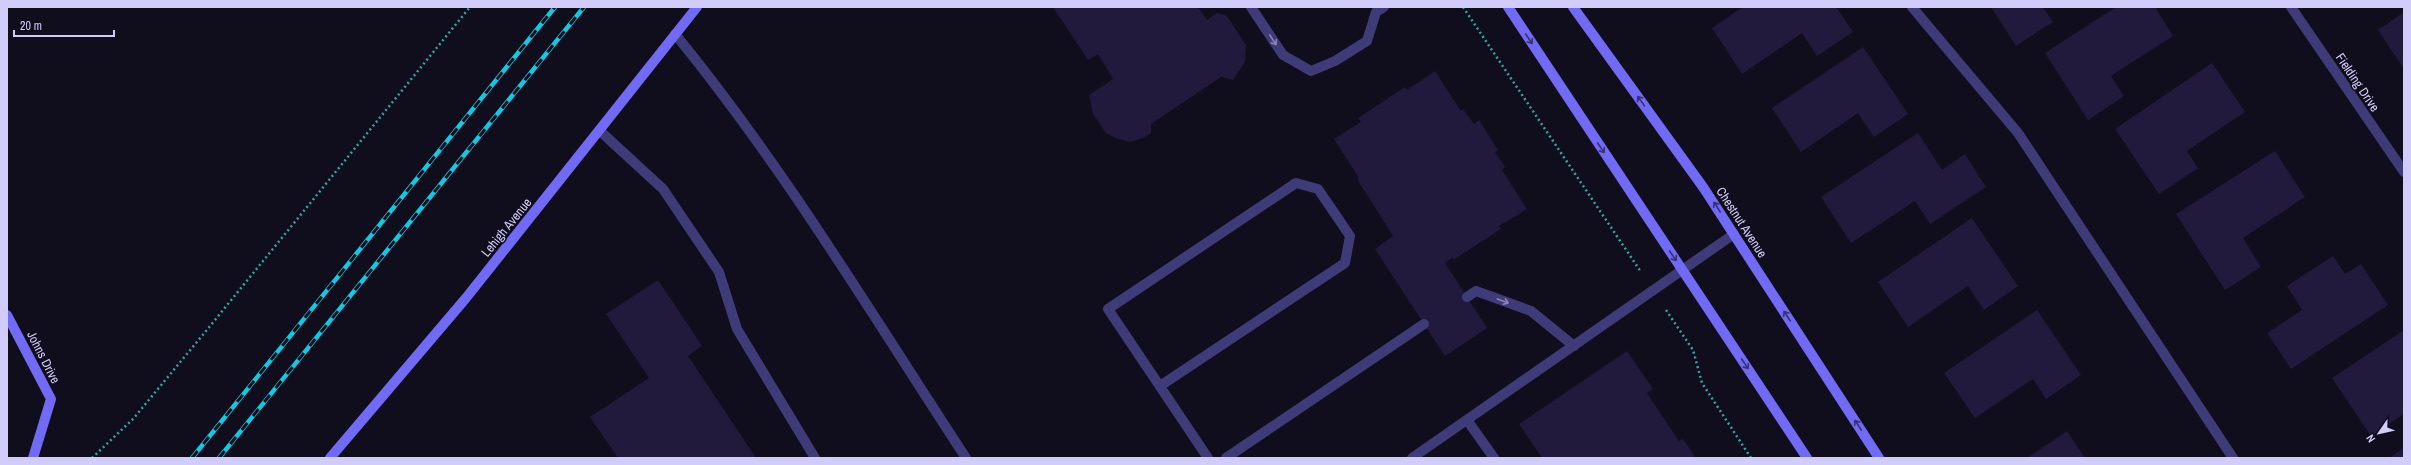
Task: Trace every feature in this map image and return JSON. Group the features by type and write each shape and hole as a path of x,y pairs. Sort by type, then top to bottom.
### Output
{"street":[{"name":"Lehigh Avenue","path":"330,458 466,298 697,7"},
{"path":"1251,7 1283,55 1312,71 1335,61 1367,41 1377,9"},
{"path":"1508,7 1807,458"},
{"name":"Chestnut Avenue","path":"1573,7 1703,187 1880,458"},
{"path":"1912,7 2018,133 2233,458"},
{"name":"Fielding Drive","path":"2291,7 2404,172"},
{"path":"676,34 715,82 787,185 966,458"},
{"path":"600,131 663,189 720,272 737,330 815,458"},
{"path":"1160,386 1345,263 1350,236 1318,189 1296,183 1108,309 1208,458"},
{"path":"1412,458 1683,271 1734,234"},
{"path":"1467,297 1476,291 1531,311 1574,346"},
{"name":"Johns Drive","path":"7,315 51,398 33,458"},
{"path":"1226,458 1424,324"},
{"path":"1467,420 1494,458"}],"path":[{"path":"92,458 133,419 470,7"},
{"path":"1463,7 1693,350 1702,383 1751,458"}],"building":[{"path":"1053,7 1198,7 1207,20 1217,13 1227,16 1246,45 1245,62 1233,80 1221,77 1151,124 1151,133 1143,138 1130,142 1116,138 1106,133 1093,114 1089,95 1113,79 1098,54 1088,60"},
{"path":"1743,7 1836,7 1853,32 1817,56 1802,33 1742,74 1712,28"},
{"path":"1991,7 2043,7 2053,22 2016,46"},
{"path":"2116,7 2155,7 2173,36 2111,76 2124,96 2088,120 2045,53"},
{"path":"2404,12 2404,69 2378,30"},
{"path":"1863,47 1908,114 1874,137 1858,113 1801,152 1772,108"},
{"path":"2212,63 2245,112 2187,151 2198,168 2159,194 2115,129"},
{"path":"1435,71 1461,111 1463,109 1474,124 1479,120 1498,150 1495,152 1505,167 1502,170 1527,209 1499,226 1501,229 1453,260 1453,257 1445,263 1487,328 1445,356 1375,249 1393,236 1334,139 1361,122 1358,118 1405,87 1407,90"},
{"path":"1918,133 1942,170 1965,154 1986,187 1930,224 1915,201 1851,243 1821,197"},
{"path":"2275,151 2305,197 2243,238 2261,267 2225,290 2176,214"},
{"path":"1972,218 2018,286 1984,310 1968,286 1908,327 1878,282"},
{"path":"2333,256 2345,274 2361,264 2388,305 2291,369 2267,333 2302,310 2287,286"},
{"path":"658,280 702,346 688,356 756,458 618,458 590,417 649,378 606,314"},
{"path":"2037,310 2081,375 2046,399 2033,379 1975,418 1944,373"},
{"path":"2404,330 2404,414 2371,436 2332,378"},
{"path":"1627,351 1653,389 1647,393 1679,441 1683,439 1696,458 1542,458 1519,424"},
{"path":"2067,431 2085,458 2027,458"},
{"path":"2404,448 2404,458 2389,458"}],"railway":[{"path":"192,458 555,7"},
{"path":"219,458 584,7"}]}
